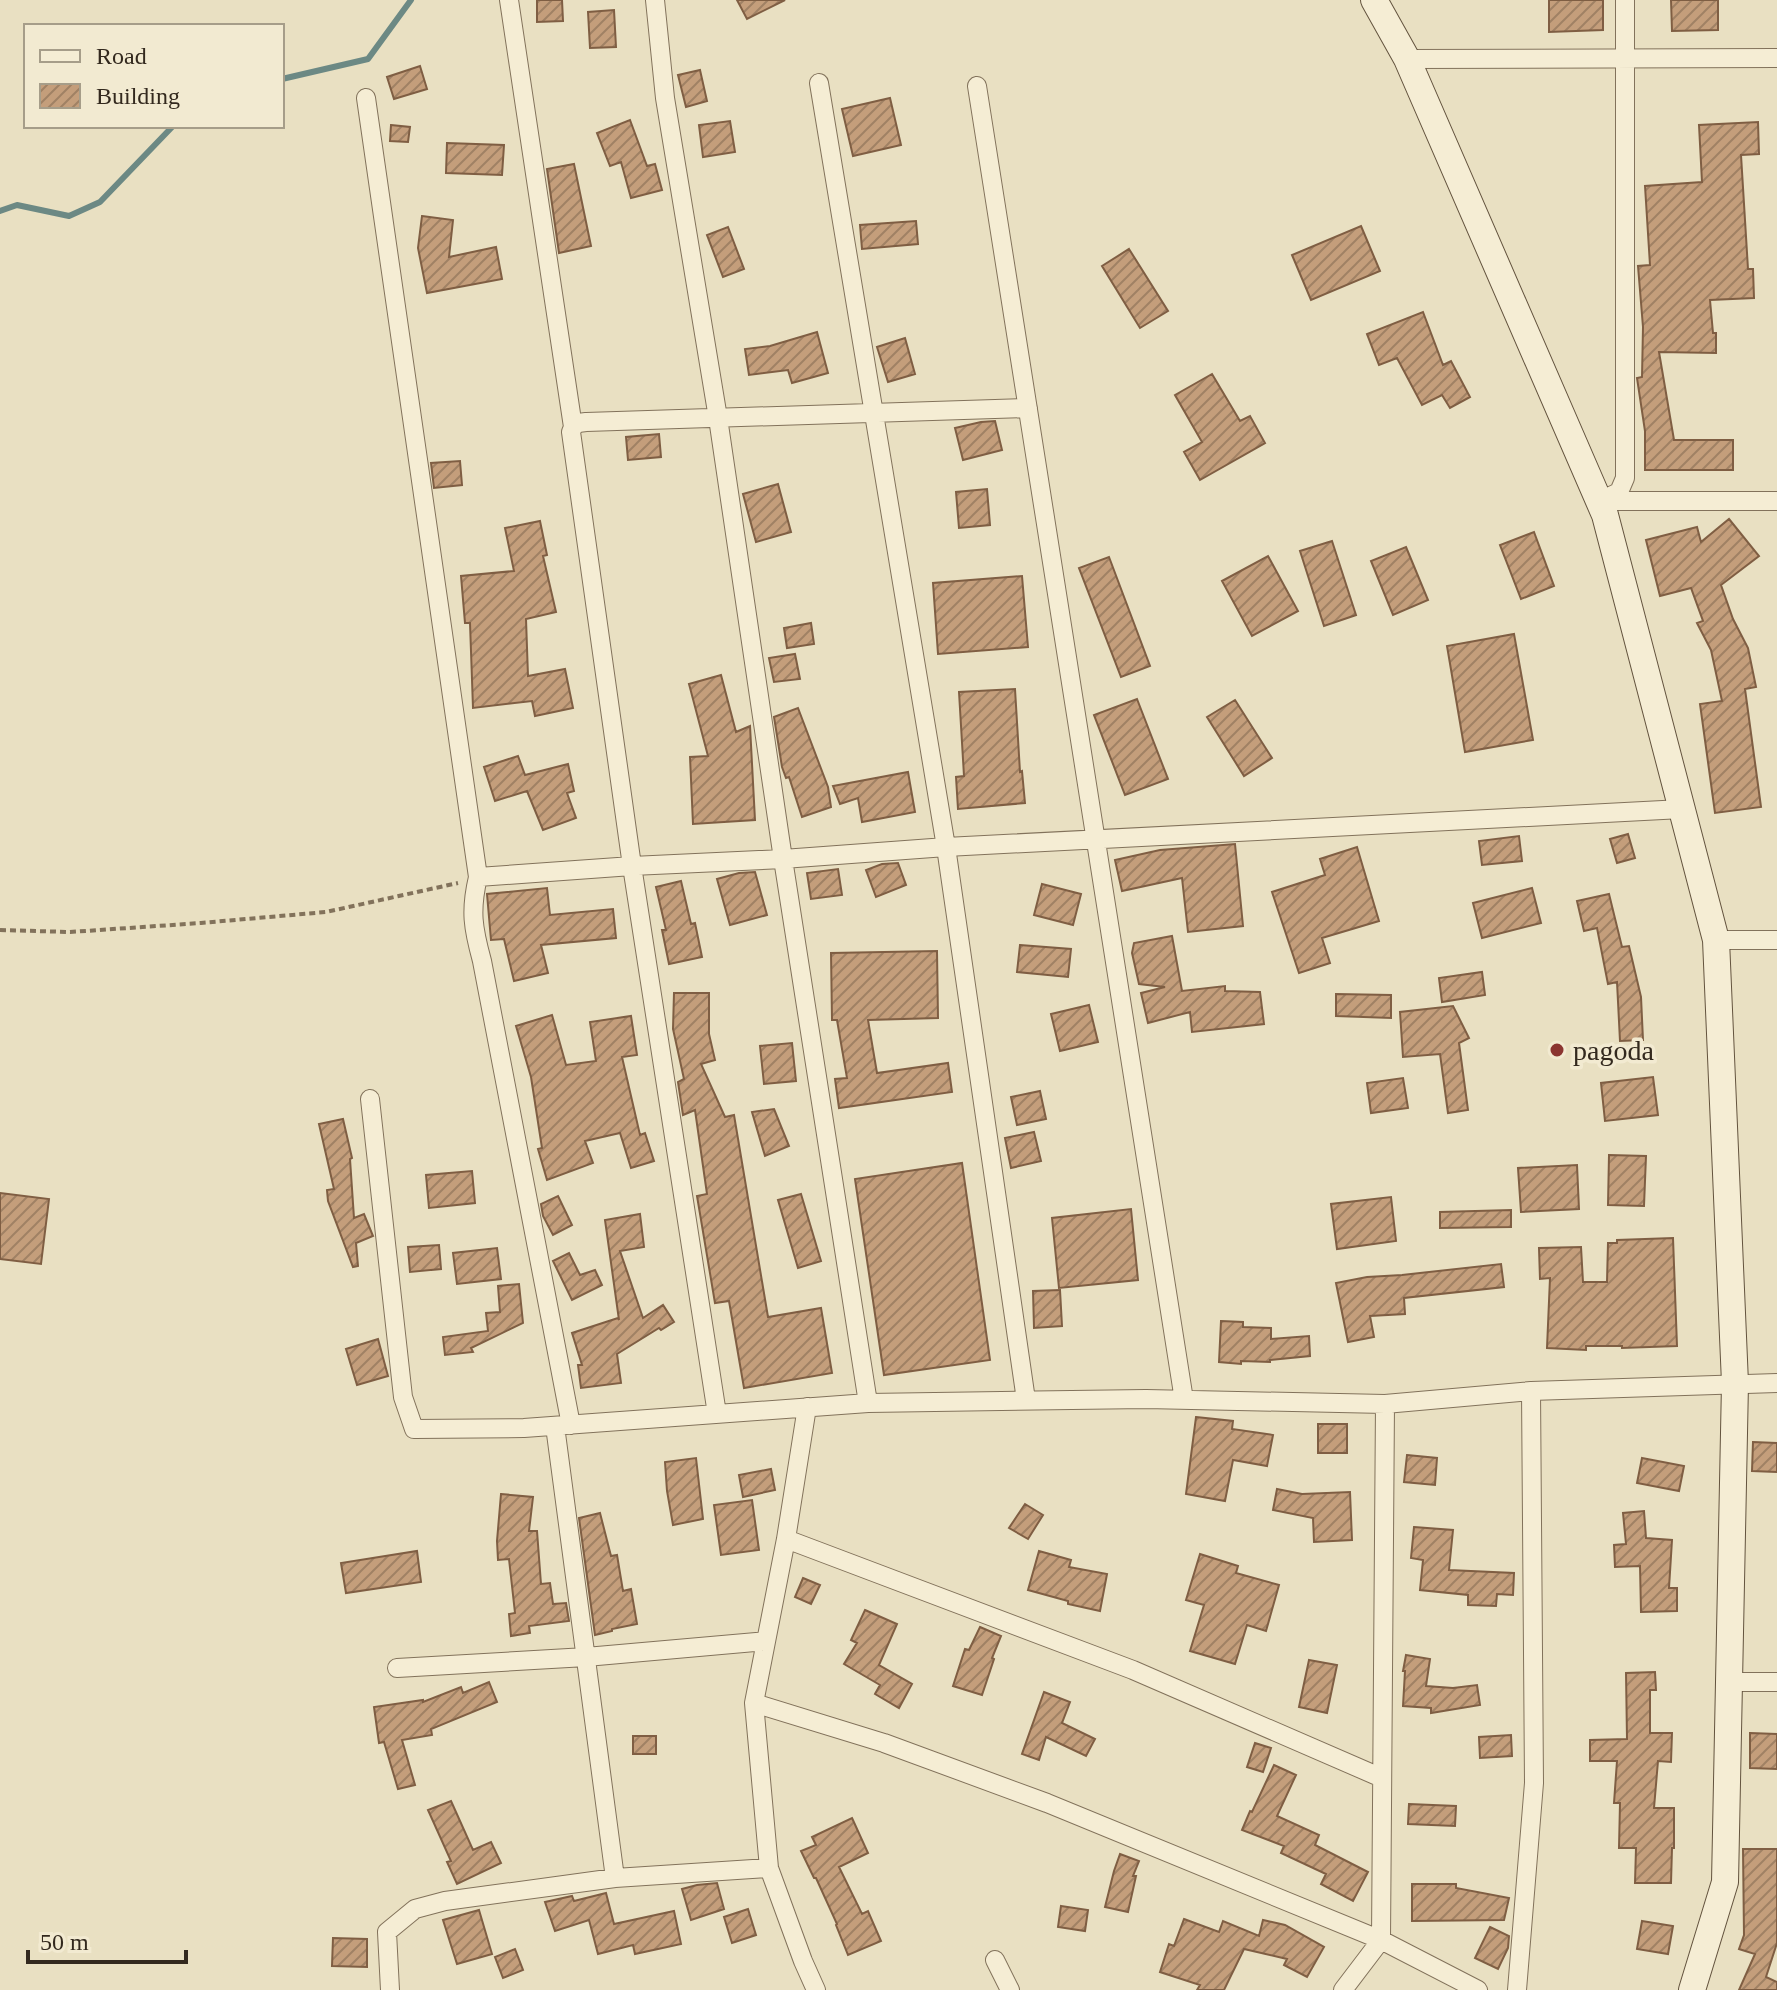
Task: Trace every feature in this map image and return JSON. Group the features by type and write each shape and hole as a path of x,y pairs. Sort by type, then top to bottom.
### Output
{"main road":[{"path":"1374,0 1407,59 1600,501 1716,940 1735,1383 1725,1882 1692,1990"}],"street":[{"path":"509,0 573,427 571,432 632,866 717,1414"},
{"path":"655,0 665,98 718,418 868,1403"},
{"path":"1600,501 1619,492 1625,478 1625,0"},
{"path":"1407,59 1777,58"},
{"path":"819,83 946,847 1026,1400"},
{"path":"977,86 1184,1400"},
{"path":"366,98 478,877 472,917 563,1425 586,1657 615,1878"},
{"path":"573,427 586,422 1028,408"},
{"path":"1600,501 1777,501"},
{"path":"478,877 946,847 1682,809"},
{"path":"1716,940 1777,940"},
{"path":"370,1099 403,1397 414,1429 524,1428 868,1403 1184,1400 1385,1404 1531,1391 1777,1383"},
{"path":"1517,1990 1534,1783 1531,1391"},
{"path":"1343,1990 1381,1940 1385,1404"},
{"path":"807,1407 786,1539 754,1703 769,1868 816,1990"},
{"path":"786,1539 1133,1670 1382,1778"},
{"path":"397,1668 586,1657 766,1641"},
{"path":"1729,1682 1777,1682"},
{"path":"754,1703 884,1743 1047,1803 1381,1940 1478,1990"},
{"path":"390,1990 387,1932 415,1909 445,1901 615,1878 769,1868"},
{"path":"995,1960 1010,1990"}],"path":[{"path":"0,930 70,932 326,912 478,877"}],"building":[{"path":"537,0 562,0 563,21 537,22"},
{"path":"737,0 785,0 747,19"},
{"path":"1549,0 1603,0 1603,30 1549,32"},
{"path":"1671,0 1718,0 1718,30 1672,31"},
{"path":"614,10 616,47 590,48 588,12"},
{"path":"420,66 427,89 394,99 387,77"},
{"path":"700,70 707,101 686,107 678,75"},
{"path":"890,98 901,145 853,156 842,109"},
{"path":"630,120 647,166 655,164 662,190 631,198 621,162 610,166 597,133"},
{"path":"730,121 735,152 703,157 699,125"},
{"path":"1758,122 1759,154 1741,155 1748,269 1753,269 1754,298 1710,300 1716,353 1659,352 1674,440 1733,440 1733,470 1645,470 1645,431 1637,378 1642,377 1643,327 1638,266 1650,265 1645,186 1702,182 1699,125"},
{"path":"391,125 410,127 408,142 390,141"},
{"path":"447,143 504,145 502,175 446,173"},
{"path":"574,164 591,246 559,253 547,169"},
{"path":"422,216 453,220 449,257 496,247 502,279 427,293 418,248"},
{"path":"916,221 918,244 862,249 860,225"},
{"path":"1361,226 1380,271 1311,300 1292,255"},
{"path":"728,227 744,269 723,277 707,235"},
{"path":"1129,249 1168,311 1140,328 1102,266"},
{"path":"1423,312 1443,365 1451,361 1470,397 1450,408 1442,395 1422,405 1397,358 1379,365 1367,334"},
{"path":"817,332 828,373 792,383 788,370 749,375 745,349 770,346"},
{"path":"905,338 915,374 888,382 877,347"},
{"path":"1212,374 1240,421 1250,416 1265,443 1200,480 1184,452 1202,442 1175,395"},
{"path":"995,421 1002,450 963,460 955,428"},
{"path":"659,434 661,457 628,460 626,437"},
{"path":"460,461 462,485 434,488 431,463"},
{"path":"778,484 791,532 756,542 743,494"},
{"path":"987,489 990,525 959,528 956,492"},
{"path":"1729,519 1759,556 1721,585 1748,648 1756,687 1745,689 1761,807 1715,813 1700,704 1722,701 1711,650 1697,623 1703,621 1691,588 1660,596 1646,540 1697,527 1701,542"},
{"path":"540,521 547,555 543,556 556,612 526,619 528,676 565,669 573,708 535,716 532,701 473,708 470,623 465,623 461,576 514,571 505,528"},
{"path":"1534,532 1554,586 1521,599 1500,545"},
{"path":"1332,541 1356,615 1324,626 1300,551"},
{"path":"1406,547 1428,600 1393,615 1371,561"},
{"path":"1268,556 1298,611 1252,636 1222,581"},
{"path":"1109,557 1150,666 1121,677 1079,568"},
{"path":"1022,576 1028,647 938,654 933,583"},
{"path":"811,623 814,644 787,648 784,628"},
{"path":"1514,634 1533,740 1465,752 1447,646"},
{"path":"795,654 800,679 774,682 769,658"},
{"path":"721,675 736,732 750,726 755,820 693,824 690,757 708,756 689,684"},
{"path":"1015,689 1025,803 958,809 956,777 964,776 959,692"},
{"path":"1137,699 1168,779 1125,795 1094,715"},
{"path":"1235,700 1272,758 1244,776 1207,717"},
{"path":"798,708 828,787 831,807 802,817 789,777 786,778 782,767 774,717"},
{"path":"518,756 525,775 568,764 574,791 567,793 576,818 543,830 527,791 495,801 484,767"},
{"path":"908,772 915,812 862,822 858,798 840,804 833,786"},
{"path":"1628,834 1635,858 1617,863 1610,839"},
{"path":"1519,836 1522,861 1482,865 1479,841"},
{"path":"1235,844 1243,926 1188,932 1182,878 1122,891 1115,860 1160,850"},
{"path":"1357,847 1379,921 1322,938 1330,963 1299,973 1272,892 1325,875 1320,859"},
{"path":"898,863 906,885 876,897 866,870 882,864"},
{"path":"838,869 842,895 811,899 807,873"},
{"path":"755,872 767,915 730,925 717,879"},
{"path":"681,881 702,957 669,964 662,930 666,930 656,887"},
{"path":"1042,884 1081,894 1073,925 1034,915"},
{"path":"547,888 550,915 613,909 616,938 541,945 548,973 514,981 504,939 491,940 487,894"},
{"path":"1532,888 1541,923 1482,938 1473,903"},
{"path":"1609,894 1622,947 1629,946 1641,997 1643,1040 1620,1041 1617,982 1608,984 1597,928 1584,931 1577,901"},
{"path":"1172,936 1182,991 1225,986 1225,991 1260,992 1264,1024 1192,1032 1190,1012 1148,1023 1141,993 1165,987 1139,984 1132,953 1134,943"},
{"path":"1020,945 1071,949 1068,977 1017,972"},
{"path":"937,951 938,1018 868,1020 877,1073 948,1063 952,1092 839,1108 835,1079 847,1078 837,1020 832,1020 831,953"},
{"path":"1482,972 1485,995 1442,1002 1439,978"},
{"path":"674,993 709,993 709,1034 715,1060 701,1064 725,1117 734,1115 768,1317 821,1308 832,1373 744,1388 729,1301 715,1303 697,1196 707,1194 695,1110 683,1115 678,1082 684,1079 673,1029"},
{"path":"1336,994 1391,995 1391,1018 1336,1016"},
{"path":"1089,1005 1098,1042 1060,1051 1051,1014"},
{"path":"1453,1006 1469,1038 1459,1043 1468,1110 1448,1113 1440,1054 1403,1057 1400,1012"},
{"path":"552,1015 566,1065 596,1061 590,1022 631,1016 637,1055 622,1057 640,1135 645,1133 654,1161 631,1168 620,1133 585,1141 593,1163 547,1180 538,1149 542,1148 531,1077 516,1026"},
{"path":"792,1043 796,1081 764,1084 760,1046"},
{"path":"1653,1077 1658,1115 1605,1121 1601,1083"},
{"path":"1403,1078 1408,1108 1371,1113 1367,1083"},
{"path":"1040,1091 1046,1119 1017,1125 1011,1097"},
{"path":"774,1109 789,1146 765,1156 752,1112"},
{"path":"343,1119 352,1158 354,1218 364,1214 373,1236 356,1243 358,1266 353,1267 328,1201 327,1190 334,1189 319,1124"},
{"path":"1034,1132 1041,1161 1011,1168 1005,1138"},
{"path":"1609,1155 1646,1156 1644,1206 1608,1205"},
{"path":"962,1163 990,1360 884,1375 855,1179"},
{"path":"1577,1165 1579,1209 1521,1212 1518,1168"},
{"path":"472,1171 475,1203 429,1208 426,1175"},
{"path":"0,1193 49,1199 41,1264 0,1259"},
{"path":"801,1194 821,1261 798,1268 778,1200"},
{"path":"558,1196 572,1225 553,1235 543,1216 541,1204"},
{"path":"1391,1197 1396,1241 1337,1249 1331,1204"},
{"path":"1131,1209 1138,1280 1059,1288 1052,1218"},
{"path":"1511,1210 1511,1227 1440,1228 1440,1212"},
{"path":"640,1214 644,1247 620,1251 643,1318 663,1305 674,1322 617,1354 621,1383 581,1388 578,1365 582,1365 572,1333 619,1320 605,1220"},
{"path":"1673,1238 1677,1346 1586,1346 1586,1350 1547,1348 1550,1278 1540,1279 1539,1248 1581,1247 1583,1282 1607,1282 1608,1243"},
{"path":"439,1245 441,1269 410,1272 408,1247"},
{"path":"497,1248 501,1279 457,1284 453,1253"},
{"path":"569,1253 580,1275 595,1270 602,1285 572,1300 553,1261"},
{"path":"1501,1264 1504,1287 1404,1298 1405,1314 1370,1316 1374,1337 1348,1342 1336,1283 1367,1277"},
{"path":"519,1284 523,1323 471,1348 473,1352 445,1355 443,1337 488,1331 486,1313 500,1312 498,1286"},
{"path":"1060,1290 1062,1326 1034,1328 1033,1291"},
{"path":"1221,1321 1243,1322 1243,1327 1271,1328 1271,1339 1309,1336 1310,1356 1270,1362 1241,1361 1241,1364 1219,1362"},
{"path":"378,1339 388,1376 357,1385 346,1349"},
{"path":"1196,1417 1233,1421 1232,1429 1273,1435 1267,1466 1233,1460 1225,1501 1186,1494"},
{"path":"1318,1424 1347,1424 1347,1453 1318,1453"},
{"path":"1753,1442 1777,1443 1777,1472 1752,1471"},
{"path":"1407,1455 1437,1458 1435,1485 1404,1482"},
{"path":"696,1458 703,1519 673,1525 665,1462"},
{"path":"1642,1458 1684,1466 1679,1491 1637,1483"},
{"path":"771,1469 775,1490 743,1497 739,1475"},
{"path":"1277,1489 1302,1494 1350,1492 1352,1540 1314,1542 1313,1518 1273,1510"},
{"path":"501,1494 533,1497 529,1531 537,1531 541,1584 550,1583 553,1604 566,1603 569,1621 529,1626 530,1633 511,1636 509,1614 515,1613 509,1559 498,1560"},
{"path":"752,1500 759,1550 721,1555 714,1505"},
{"path":"1025,1504 1043,1515 1028,1539 1009,1528"},
{"path":"1644,1511 1646,1538 1672,1540 1669,1588 1677,1588 1677,1611 1641,1612 1640,1566 1615,1567 1614,1545 1626,1544 1623,1513"},
{"path":"600,1513 611,1556 617,1555 623,1591 631,1589 637,1624 595,1635 579,1518"},
{"path":"1414,1527 1453,1530 1449,1570 1514,1573 1513,1595 1497,1594 1496,1606 1468,1605 1468,1595 1420,1590 1423,1560 1411,1558"},
{"path":"417,1551 421,1582 346,1593 341,1563"},
{"path":"1039,1551 1071,1560 1069,1567 1107,1574 1100,1611 1028,1590"},
{"path":"1200,1554 1238,1566 1236,1573 1279,1585 1266,1631 1247,1625 1235,1664 1190,1651 1204,1605 1186,1600"},
{"path":"803,1578 820,1585 811,1604 795,1597"},
{"path":"865,1610 897,1624 879,1665 912,1684 899,1708 875,1694 880,1685 844,1664 857,1643 851,1640"},
{"path":"980,1627 1001,1636 982,1695 953,1686 965,1649 969,1650"},
{"path":"1406,1655 1430,1659 1426,1686 1453,1688 1477,1685 1480,1705 1431,1713 1431,1708 1403,1706"},
{"path":"1309,1660 1337,1665 1327,1713 1299,1707"},
{"path":"1655,1672 1656,1690 1650,1690 1650,1733 1672,1733 1671,1762 1658,1761 1654,1808 1674,1808 1671,1883 1635,1883 1636,1848 1619,1848 1620,1803 1614,1803 1617,1761 1590,1761 1590,1740 1627,1739 1626,1673"},
{"path":"489,1682 497,1702 431,1729 432,1735 402,1740 415,1785 398,1789 384,1742 379,1743 374,1707 423,1702 461,1687 463,1693"},
{"path":"1044,1692 1070,1702 1062,1723 1095,1739 1086,1756 1046,1737 1039,1760 1022,1754"},
{"path":"1750,1733 1777,1734 1777,1769 1750,1768"},
{"path":"1511,1735 1512,1756 1480,1758 1479,1737"},
{"path":"633,1736 656,1736 656,1754 633,1754"},
{"path":"1255,1743 1271,1748 1263,1772 1247,1767"},
{"path":"1274,1765 1296,1775 1277,1816 1319,1835 1315,1845 1368,1872 1353,1901 1321,1884 1326,1874 1281,1853 1284,1846 1242,1830"},
{"path":"451,1801 473,1850 491,1842 501,1863 457,1884 447,1862 451,1861 428,1810"},
{"path":"1409,1804 1456,1806 1455,1826 1408,1824"},
{"path":"852,1818 868,1853 839,1867 862,1914 868,1911 881,1941 848,1955 837,1924 801,1851 816,1845 812,1837"},
{"path":"1743,1849 1777,1849 1777,1943 1766,1977 1777,1982 1777,1990 1739,1990 1755,1954 1739,1949 1744,1935"},
{"path":"1120,1854 1139,1861 1133,1876 1136,1876 1128,1912 1105,1907"},
{"path":"717,1883 724,1909 691,1920 682,1889"},
{"path":"1412,1884 1456,1884 1456,1888 1509,1898 1504,1920 1412,1921"},
{"path":"606,1893 614,1924 674,1911 681,1944 635,1954 633,1945 598,1954 589,1920 555,1931 545,1902 572,1896 574,1901"},
{"path":"1061,1906 1088,1910 1085,1931 1058,1927"},
{"path":"748,1909 756,1935 732,1943 724,1917"},
{"path":"479,1910 492,1954 457,1964 443,1920"},
{"path":"1184,1919 1219,1932 1223,1921 1259,1936 1263,1920 1285,1925 1324,1947 1307,1977 1284,1965 1287,1959 1244,1949 1224,1990 1197,1990 1200,1985 1160,1972 1169,1944 1174,1946"},
{"path":"1642,1921 1673,1926 1668,1954 1637,1949"},
{"path":"1490,1927 1509,1936 1508,1948 1498,1969 1475,1958"},
{"path":"333,1938 367,1939 367,1967 332,1966"},
{"path":"515,1949 523,1970 503,1978 495,1957"}],"waterway":[{"path":"284,79 368,59 411,0"},
{"path":"0,211 17,205 69,216 100,202 171,128"}],"place":[{"name":"pagoda","path":"1557,1050"}]}
